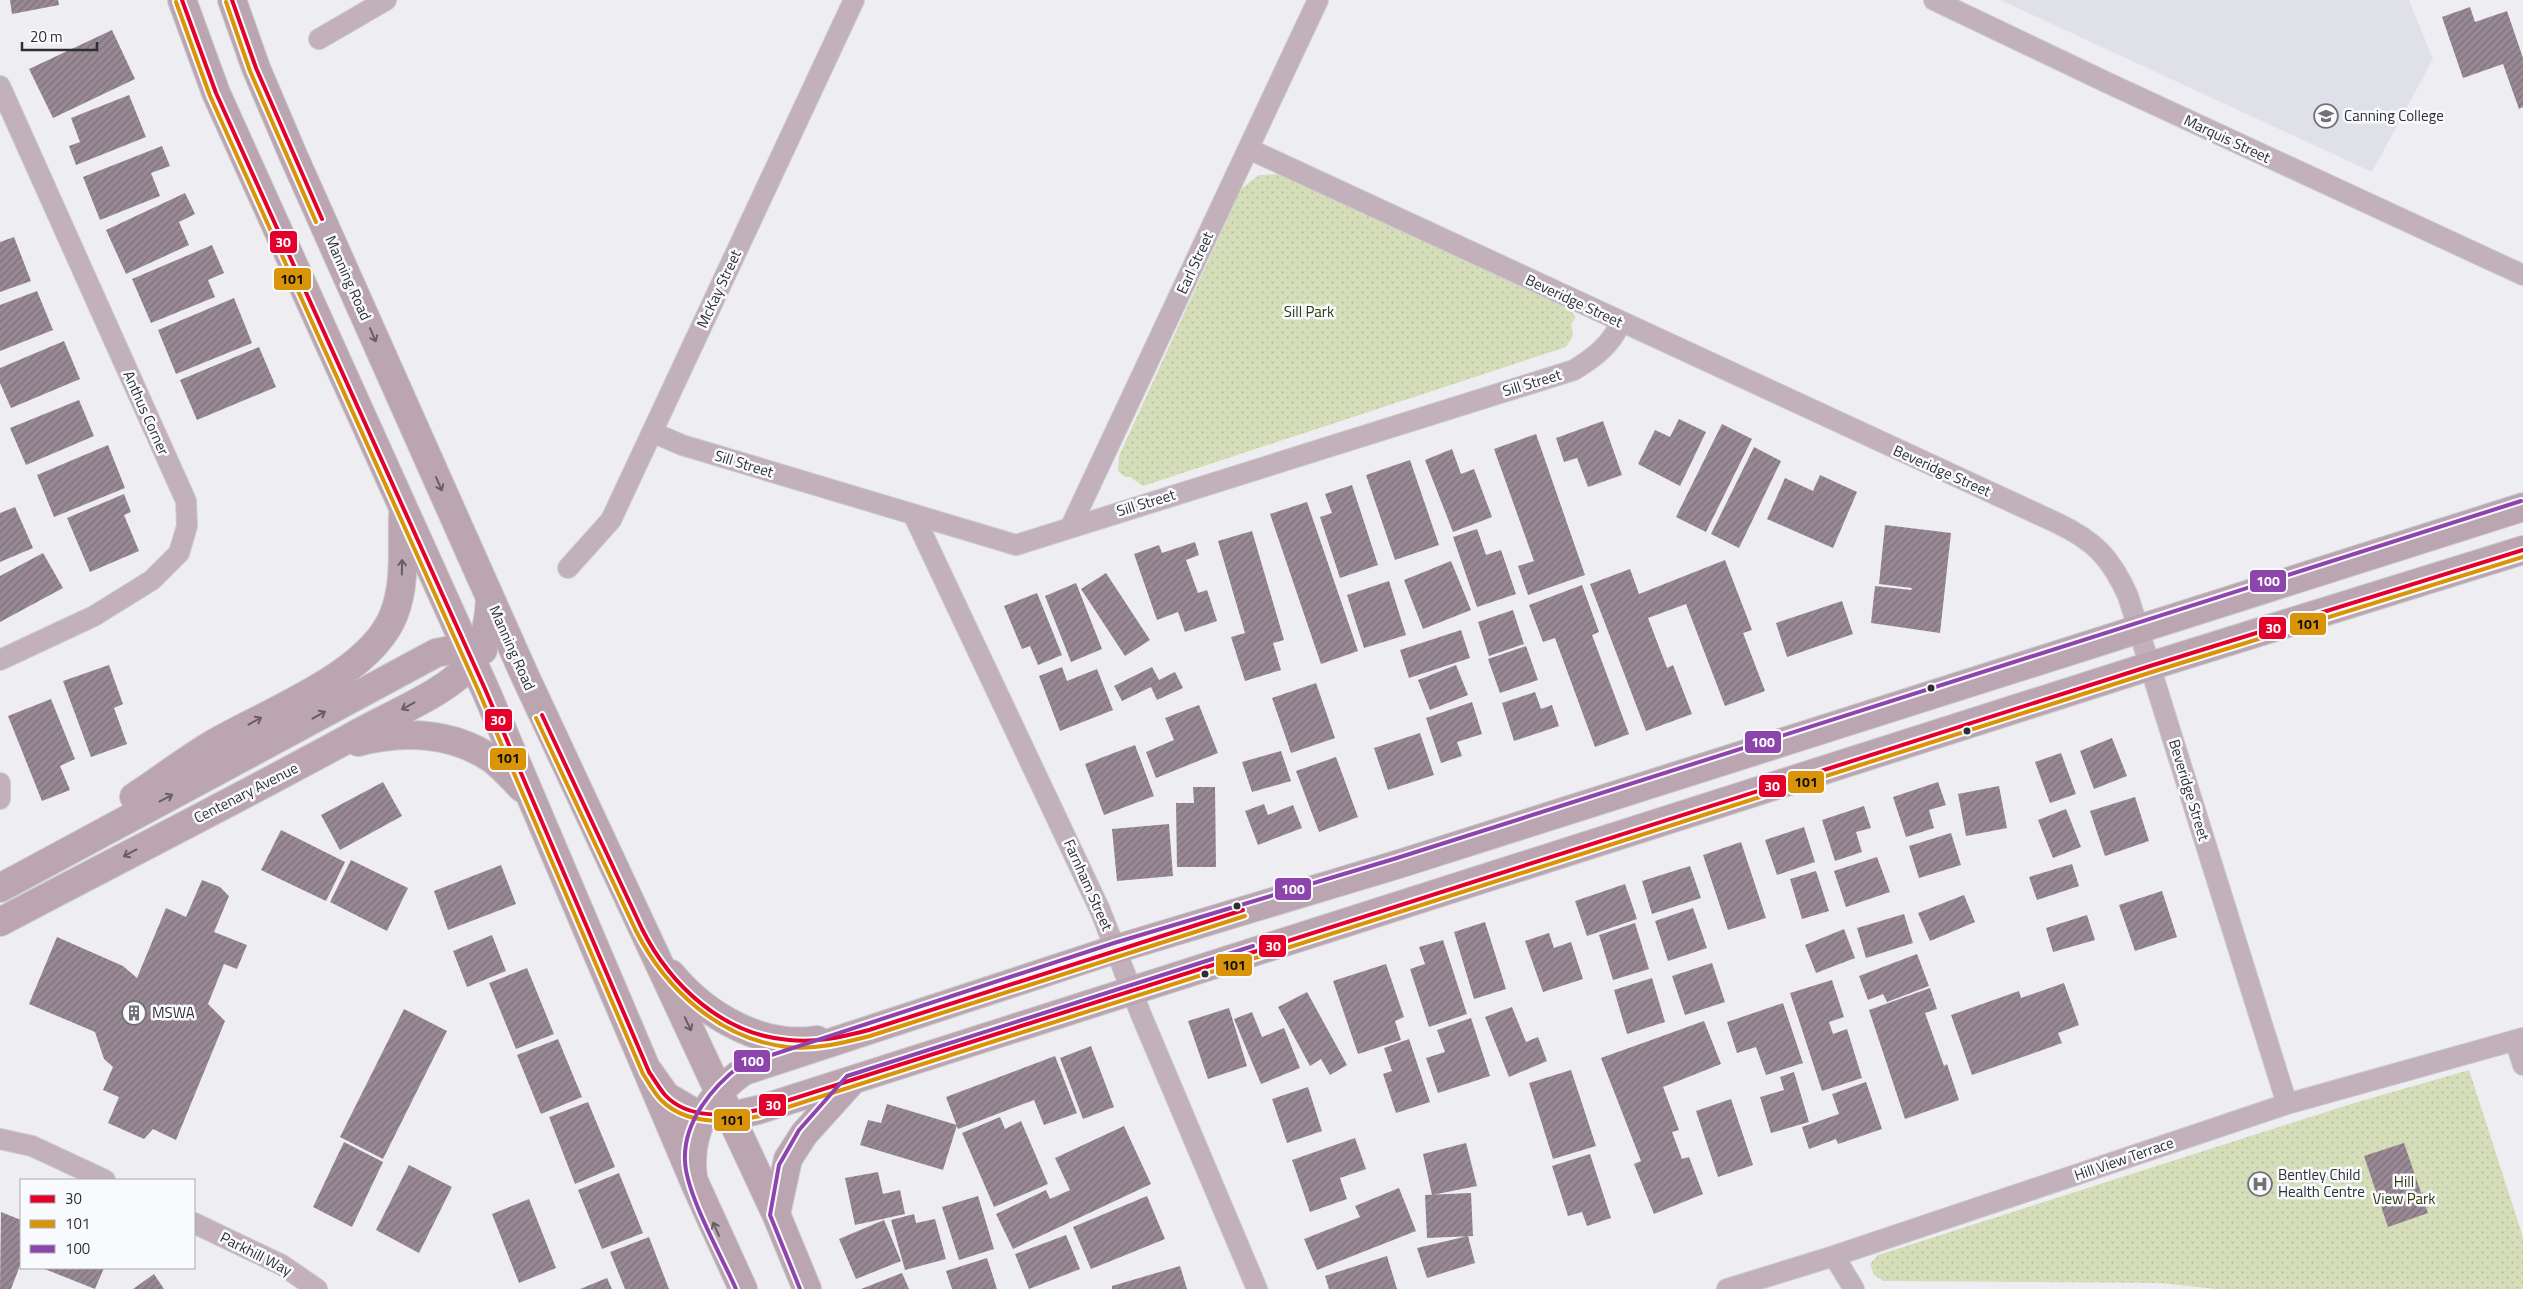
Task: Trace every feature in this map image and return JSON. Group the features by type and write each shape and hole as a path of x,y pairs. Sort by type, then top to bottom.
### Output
{"main road":[{"path":"182,0 216,93 403,507 473,652 531,796 693,1177 743,1289"},
{"name":"Manning Road","path":"232,0 256,68 293,155 490,598 652,948 718,1107 776,1214 807,1289"},
{"path":"0,888 212,744 319,686 361,660 381,640 396,608 402,578 403,507"},
{"path":"693,1177 691,1161 693,1140 744,1071 1116,949 1399,864 2523,507"},
{"path":"649,1072 666,1096 694,1112 718,1107 758,1110 851,1082 2150,666 2523,550"},
{"name":"Centenary Avenue","path":"0,922 328,750 450,682 473,652 489,622 490,598"},
{"path":"0,888 436,653 473,652 506,659 525,676"},
{"path":"328,750 378,737 404,734 450,739 474,749 493,760 531,796"},
{"path":"652,948 664,966 688,991 711,1011 740,1028 762,1035 801,1041 854,1034"},
{"path":"776,1214 788,1159 804,1134 851,1082"}],"street":[{"path":"320,39 386,0"},
{"name":"McKay Street","path":"568,568 611,520 854,0"},
{"name":"Earl Street","path":"1071,526 1318,0"},
{"name":"Marquis Street","path":"1934,0 2522,275"},
{"name":"Anthus Corner","path":"0,86 186,501 187,526 179,553 152,580 94,616 0,660"},
{"name":"Beveridge Street","path":"1249,149 2082,535 2097,547 2118,574 2139,629 2287,1104"},
{"name":"Sill Street","path":"652,432 682,445 914,516 1016,544 1574,370 1597,356 1616,335 1621,322"},
{"name":"Farnham Street","path":"914,516 1078,861 1257,1289"},
{"path":"0,783 0,799"},
{"path":"2519,1039 2523,1065"},
{"name":"Hill View Terrace","path":"1727,1289 1834,1256 2287,1104 2519,1039"},
{"path":"0,1139 32,1146 102,1179"},
{"name":"Parkhill Way","path":"195,1223 282,1265 317,1289"},
{"path":"1834,1256 1854,1289"}],"shaded area":[{"name":"Canning College","path":"2000,0 2409,0 2433,59 2372,172"}],"green space":[{"name":"Sill Park","path":"1280,174 1569,309 1576,317 1571,324 1573,336 1566,347 1143,486 1130,477 1125,477 1118,471 1119,456 1241,189 1259,175"},
{"name":"Hill View Park","path":"2469,1070 2523,1237 2523,1289 2214,1289 2161,1283 1883,1281 1874,1275 1870,1264 1878,1255 2354,1103"}],"building":[{"path":"10,0 58,0 59,5 12,14"},
{"path":"2470,7 2475,22 2507,11 2523,58 2523,107 2519,109 2503,64 2463,78 2442,17"},
{"path":"112,30 135,79 53,118 29,69"},
{"path":"129,95 146,137 76,165 69,146 80,142 71,118"},
{"path":"162,146 170,166 151,173 160,196 100,220 83,177"},
{"path":"185,193 195,214 179,222 189,245 126,274 106,230"},
{"path":"14,237 31,281 0,292 0,242"},
{"path":"212,245 224,273 208,280 215,297 151,323 132,279"},
{"path":"37,291 53,330 0,351 0,305"},
{"path":"234,298 252,343 176,374 158,330"},
{"path":"64,341 80,379 11,408 0,383 0,368"},
{"path":"259,347 276,387 197,420 180,380"},
{"path":"79,400 94,436 26,465 10,428"},
{"path":"1679,419 1706,432 1680,486 1638,464 1655,430 1670,437"},
{"path":"1603,421 1622,475 1588,487 1577,458 1564,462 1556,438"},
{"path":"1722,424 1752,439 1706,532 1676,517"},
{"path":"1536,434 1585,575 1528,595 1518,566 1534,561 1494,449"},
{"path":"108,445 125,488 54,517 37,475"},
{"path":"1754,447 1781,461 1739,548 1711,534"},
{"path":"1452,449 1461,474 1474,469 1492,517 1453,532 1425,460"},
{"path":"1410,460 1439,545 1395,560 1366,475"},
{"path":"1820,475 1857,492 1833,548 1767,519 1785,478 1813,491"},
{"path":"1352,485 1378,565 1340,578 1320,517 1332,513 1325,494"},
{"path":"124,494 131,512 124,515 139,551 90,572 67,518"},
{"path":"1307,502 1358,651 1321,664 1270,514"},
{"path":"15,507 33,548 0,562 0,513"},
{"path":"1885,525 1951,533 1940,633 1871,623 1875,586 1911,590 1912,588 1879,584"},
{"path":"1477,529 1486,555 1501,550 1516,594 1477,607 1453,537"},
{"path":"1252,531 1284,640 1273,643 1281,670 1245,681 1231,637 1245,633 1218,541"},
{"path":"1195,542 1199,555 1186,560 1198,593 1207,590 1217,621 1185,632 1178,612 1157,620 1134,554 1159,545 1162,553"},
{"path":"43,553 63,588 0,622 0,576"},
{"path":"1725,560 1752,630 1743,633 1765,691 1725,706 1686,604 1648,618 1667,668 1673,665 1692,714 1646,731 1590,584 1630,569 1639,594"},
{"path":"1451,561 1471,610 1423,629 1404,580"},
{"path":"1106,573 1150,640 1125,656 1081,589"},
{"path":"1389,581 1406,635 1364,648 1347,595"},
{"path":"1076,583 1102,649 1071,662 1045,596"},
{"path":"1582,585 1599,632 1592,635 1629,734 1595,747 1555,638 1543,642 1529,605"},
{"path":"1037,593 1062,655 1038,665 1030,646 1022,649 1004,606"},
{"path":"1842,601 1853,634 1787,657 1776,623"},
{"path":"1513,610 1524,644 1489,656 1478,622"},
{"path":"1461,630 1470,658 1409,678 1400,650"},
{"path":"1526,646 1538,680 1500,693 1488,659"},
{"path":"109,665 123,704 114,708 127,744 91,757 63,681"},
{"path":"1456,665 1468,695 1430,710 1418,680"},
{"path":"1062,667 1067,681 1097,669 1113,710 1060,731 1039,676"},
{"path":"1152,667 1159,680 1175,672 1183,688 1157,700 1151,687 1122,701 1114,686"},
{"path":"1316,683 1335,738 1291,753 1272,698"},
{"path":"1535,692 1541,709 1552,705 1559,726 1514,741 1502,703"},
{"path":"51,699 75,759 60,766 70,790 42,801 8,716"},
{"path":"1472,702 1482,734 1457,742 1462,756 1441,763 1426,718"},
{"path":"1199,705 1218,753 1156,778 1146,752 1174,740 1165,718"},
{"path":"1420,733 1434,775 1388,790 1374,748"},
{"path":"2112,738 2127,776 2094,789 2080,751"},
{"path":"1135,745 1154,796 1104,815 1085,764"},
{"path":"1281,751 1291,781 1252,792 1242,762"},
{"path":"2061,753 2076,794 2050,803 2035,762"},
{"path":"1336,757 1358,817 1319,832 1296,771"},
{"path":"383,782 402,816 340,850 321,815"},
{"path":"1938,782 1946,805 1929,810 1934,828 1906,837 1893,797"},
{"path":"1999,786 2007,828 1966,836 1958,794"},
{"path":"1193,787 1215,787 1216,867 1177,867 1176,803 1194,803"},
{"path":"2135,797 2149,841 2105,856 2090,811"},
{"path":"1264,804 1268,815 1293,805 1302,828 1258,845 1245,811"},
{"path":"1864,806 1871,828 1856,832 1862,852 1835,861 1822,820"},
{"path":"2066,809 2081,847 2053,858 2038,820"},
{"path":"1169,824 1173,876 1117,881 1112,829"},
{"path":"1804,827 1815,862 1777,875 1765,840"},
{"path":"281,830 345,862 326,901 261,870"},
{"path":"1951,833 1961,865 1919,878 1909,846"},
{"path":"1741,842 1766,918 1728,930 1703,855"},
{"path":"1877,857 1890,892 1846,907 1834,871"},
{"path":"351,860 408,888 387,931 330,902"},
{"path":"2072,864 2079,886 2037,900 2029,877"},
{"path":"501,865 516,904 448,930 434,891"},
{"path":"1690,866 1701,898 1652,914 1642,881"},
{"path":"1816,871 1829,911 1802,919 1790,879"},
{"name":"MSWA","path":"202,880 220,887 229,896 214,932 247,945 237,969 224,964 208,1004 225,1021 176,1140 153,1129 144,1139 108,1123 119,1097 103,1090 113,1067 104,1059 95,1032 29,1004 57,937 123,966 137,978 166,908 186,917"},
{"path":"1625,884 1637,919 1587,936 1575,901"},
{"path":"2162,891 2177,937 2135,951 2119,905"},
{"path":"1964,895 1975,922 1930,941 1918,913"},
{"path":"1693,908 1707,948 1668,961 1655,921"},
{"path":"1904,914 1913,943 1866,958 1857,928"},
{"path":"2087,915 2095,940 2053,952 2046,928"},
{"path":"1485,922 1506,989 1474,999 1454,932"},
{"path":"1635,923 1649,969 1613,980 1599,935"},
{"path":"1844,929 1855,958 1816,973 1805,945"},
{"path":"1549,933 1554,948 1571,942 1583,979 1543,992 1525,941"},
{"path":"492,935 506,971 467,987 453,951"},
{"path":"1443,940 1467,1014 1429,1027 1410,969 1425,964 1419,947"},
{"path":"1917,954 1929,986 1887,1002 1883,994 1868,1000 1859,976"},
{"path":"1712,963 1725,1002 1685,1015 1672,976"},
{"path":"1386,964 1404,1017 1395,1021 1401,1040 1358,1054 1333,981"},
{"path":"527,968 554,1034 516,1049 489,983"},
{"path":"1652,978 1665,1022 1627,1034 1614,990"},
{"path":"1832,980 1844,1017 1829,1022 1833,1034 1847,1029 1862,1078 1822,1091 1790,993"},
{"path":"2064,983 2079,1025 2058,1033 2062,1043 1972,1075 1951,1015 2019,991 2021,998"},
{"path":"1930,988 1937,1009 1925,1013 1944,1066 1947,1064 1959,1100 1905,1119 1869,1010"},
{"path":"1307,992 1347,1065 1330,1075 1321,1059 1310,1066 1278,1007"},
{"path":"1783,1003 1803,1063 1766,1075 1756,1047 1737,1053 1727,1022"},
{"path":"1512,1007 1526,1042 1538,1037 1547,1061 1509,1077 1485,1017"},
{"path":"1229,1008 1247,1066 1208,1079 1188,1021"},
{"path":"404,1009 447,1031 383,1159 340,1137"},
{"path":"1252,1012 1262,1037 1284,1028 1300,1068 1261,1084 1234,1019"},
{"path":"1471,1018 1490,1076 1438,1093 1426,1058 1445,1052 1437,1030"},
{"path":"1704,1021 1721,1064 1663,1087 1679,1130 1672,1132 1682,1159 1689,1157 1703,1194 1654,1214 1634,1164 1641,1161 1601,1058"},
{"path":"558,1039 582,1097 541,1114 517,1055"},
{"path":"1409,1039 1430,1102 1396,1113 1383,1074 1392,1071 1384,1048"},
{"path":"1091,1046 1114,1107 1083,1119 1060,1058"},
{"path":"1055,1056 1077,1113 1044,1125 1034,1100 958,1129 946,1097"},
{"path":"1571,1070 1596,1146 1553,1159 1529,1083"},
{"path":"1794,1072 1809,1122 1771,1133 1760,1097 1784,1090 1780,1077"},
{"path":"1866,1082 1882,1129 1838,1144 1836,1139 1809,1149 1802,1127 1839,1114 1832,1094"},
{"path":"1308,1087 1322,1131 1287,1143 1272,1099"},
{"path":"1731,1099 1753,1165 1718,1177 1696,1111"},
{"path":"588,1102 615,1167 575,1184 549,1117"},
{"path":"887,1104 957,1125 943,1170 860,1145 868,1120 881,1123"},
{"path":"1000,1117 1005,1129 1021,1121 1048,1184 994,1207 962,1133"},
{"path":"1124,1126 1151,1184 1013,1249 996,1214 1046,1190 1050,1199 1070,1190 1055,1158"},
{"path":"1355,1138 1366,1169 1340,1178 1347,1199 1310,1212 1292,1160"},
{"path":"344,1142 383,1162 352,1227 313,1207"},
{"path":"1466,1143 1477,1186 1432,1195 1423,1154"},
{"path":"2404,1143 2428,1213 2388,1227 2364,1156"},
{"path":"1590,1154 1611,1218 1587,1226 1582,1212 1568,1216 1552,1166"},
{"path":"409,1165 452,1187 419,1253 376,1230"},
{"path":"878,1172 883,1194 900,1190 905,1214 855,1225 845,1178"},
{"path":"619,1173 643,1233 602,1249 578,1190"},
{"path":"1399,1188 1416,1231 1317,1270 1304,1239 1360,1217 1355,1206"},
{"path":"1471,1193 1473,1236 1427,1238 1425,1195"},
{"path":"978,1196 994,1249 959,1260 942,1207"},
{"path":"1147,1196 1165,1239 1091,1269 1073,1227"},
{"path":"529,1199 556,1268 519,1283 492,1214"},
{"path":"1,1212 20,1220 20,1266 11,1289 0,1289"},
{"path":"914,1214 916,1223 935,1219 946,1259 905,1270 891,1220"},
{"path":"884,1220 901,1261 856,1279 839,1239"},
{"path":"1066,1235 1080,1269 1029,1289 1015,1254"},
{"path":"1468,1236 1475,1263 1427,1278 1417,1248"},
{"path":"649,1237 669,1289 625,1289 610,1252"},
{"path":"1387,1256 1397,1289 1329,1289 1325,1276"},
{"path":"987,1258 997,1289 952,1289 946,1271"},
{"path":"1180,1266 1187,1289 1112,1289 1112,1286"},
{"path":"45,1269 104,1269 95,1289"},
{"path":"902,1273 909,1289 861,1289"},
{"path":"154,1274 164,1289 133,1289"},
{"path":"607,1278 612,1289 580,1289"}],"transit line":[{"name":"30","path":"182,0 216,93 485,689 649,1072 665,1095 674,1103 685,1109 697,1112 734,1114 758,1110 2150,666 2523,550"},
{"name":"30","path":"232,0 256,68 322,219"},
{"name":"101","path":"176,2 210,96 479,692 643,1074 661,1100 671,1108 695,1118 721,1121 760,1116 2152,672 2523,557"},
{"name":"101","path":"226,2 250,71 316,222"},
{"name":"100","path":"736,1289 698,1208 691,1190 685,1161 686,1147 694,1119 710,1095 741,1065 1114,943 1397,858 2521,501"},
{"name":"30","path":"542,715 642,929 654,950 683,987 701,1004 742,1028 765,1036 809,1041 869,1030 1243,910"},
{"name":"101","path":"536,718 648,953 679,992 698,1008 739,1034 763,1042 787,1047 808,1048 870,1036 1245,916"},
{"name":"100","path":"800,1289 770,1215 779,1165 799,1130 847,1076 1253,946"}],"place":[{"name":"Canning College","path":"2326,116"},
{"name":"MSWA","path":"134,1013"},
{"name":"Bentley Child Health Centre","path":"2260,1184"}]}
